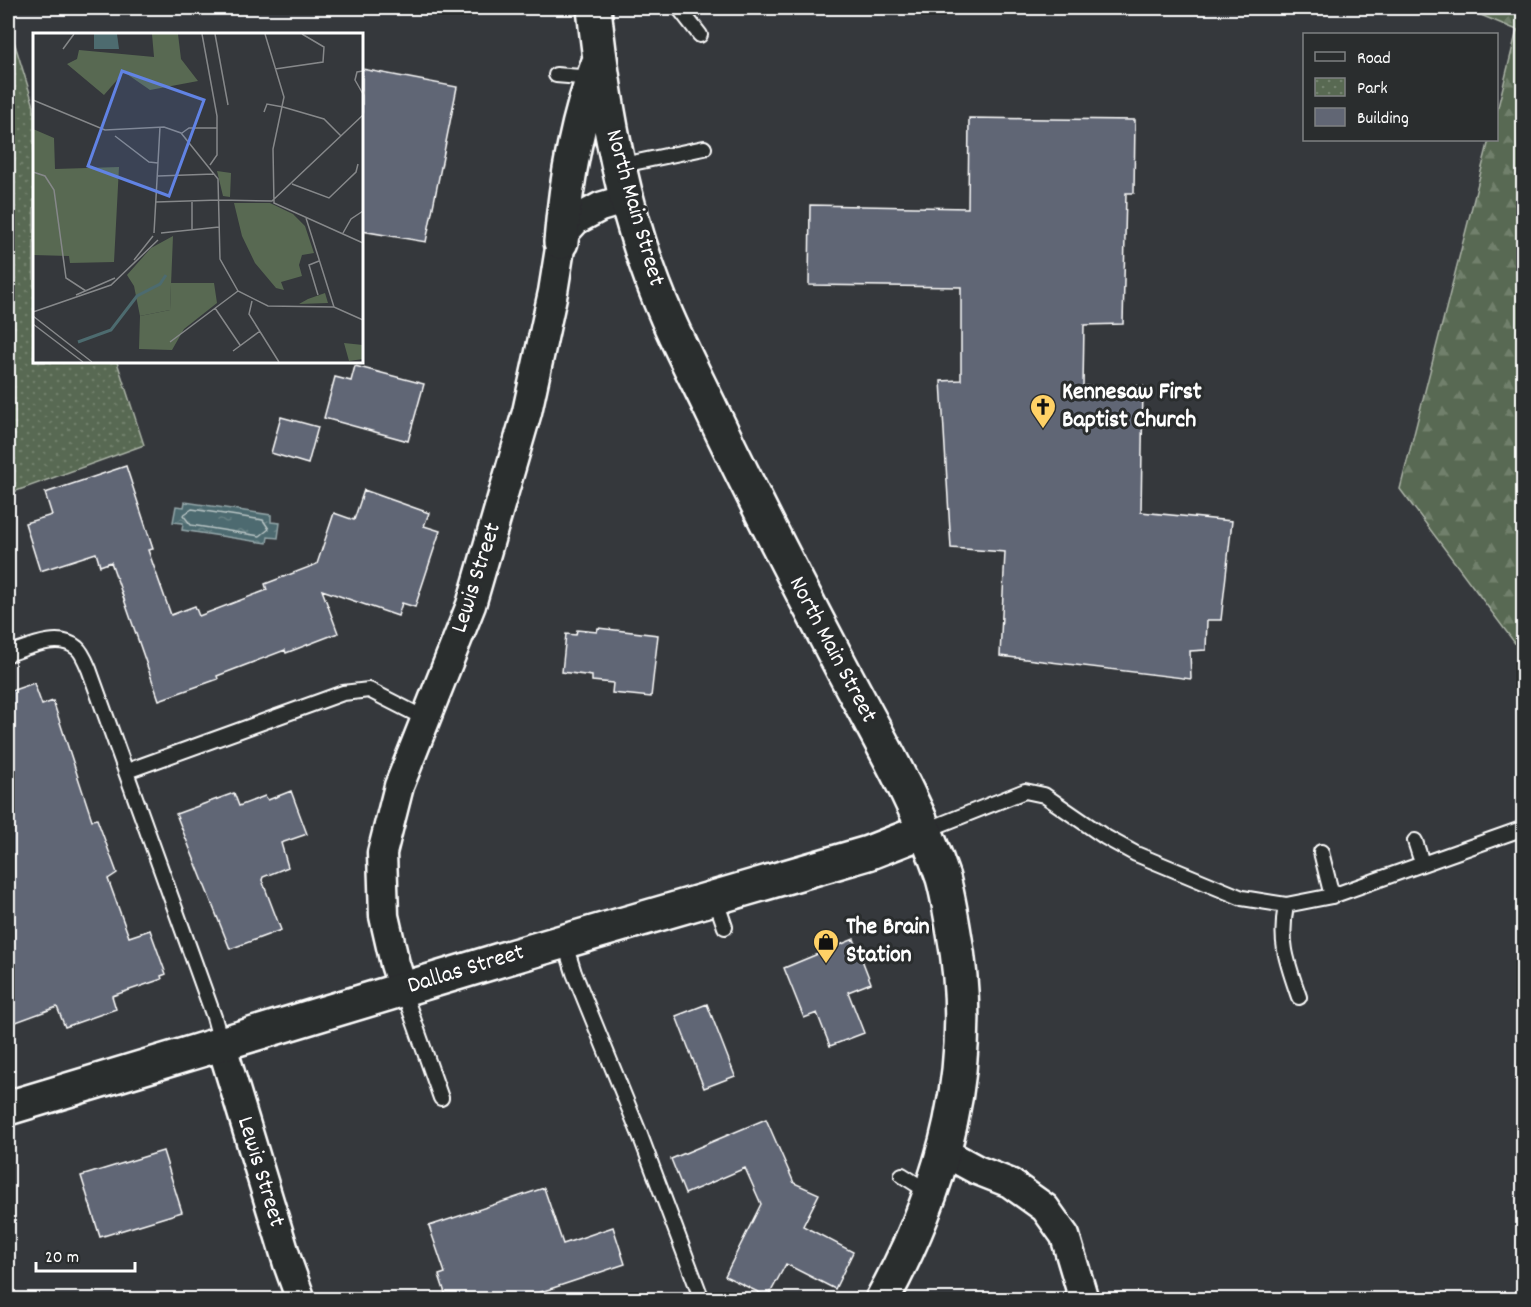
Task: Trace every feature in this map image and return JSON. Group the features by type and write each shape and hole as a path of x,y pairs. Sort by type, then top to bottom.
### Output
{"main road":[{"name":"North Main Street","path":"595,8 596,69 618,166 666,316 761,515 900,780 944,880 960,962 963,1000 963,1043 956,1097 944,1152 924,1214 902,1263 882,1299"},
{"path":"561,242 572,150 585,98 596,69"},
{"name":"Dallas Street","path":"8,1108 564,941 720,912 924,831"}],"street":[{"name":"Lewis Street","path":"403,989 384,916 381,853 399,786 471,605 527,412 553,292 561,242 566,231 576,220 600,207 627,199"},
{"name":"Lewis Street","path":"221,1044 301,1299"},
{"path":"944,1152 977,1170 1010,1183 1045,1208 1065,1236 1084,1299"}],"lane":[{"path":"680,8 700,35"},
{"path":"556,75 596,69"},
{"path":"618,166 704,148"},
{"path":"8,654 55,640 78,648 89,669 127,771 210,1006 221,1044"},
{"path":"127,771 355,690 369,690 426,719"},
{"path":"924,831 1025,790 1044,795 1105,837 1136,854 1242,898 1286,905 1332,896 1524,828"},
{"path":"1415,841 1422,863"},
{"path":"1321,852 1332,896"},
{"path":"1286,905 1282,925 1284,952 1299,997"},
{"path":"564,941 574,973 702,1299"},
{"path":"403,989 441,1098"},
{"path":"902,1174 931,1194"}],"green space":[{"path":"1464,8 1523,8 1523,654 1400,489 1489,141 1498,141 1498,107 1517,30"},
{"path":"8,22 33,103 33,363 117,363 144,445 8,494"}],"water":[{"path":"185,502 271,515 271,522 280,523 278,538 268,537 267,543 182,530 183,523 173,522 176,506 184,507"}],"building":[{"path":"363,69 457,87 426,242 363,231"},
{"name":"Kennesaw First Baptist Church","path":"969,118 1135,120 1134,193 1126,193 1123,324 1084,325 1083,386 1143,386 1141,512 1232,521 1221,620 1207,620 1206,650 1190,651 1191,679 1000,656 1005,552 951,548 941,381 961,380 961,287 809,285 810,205 968,208"},
{"path":"355,366 424,384 408,441 324,418 335,377 351,381"},
{"path":"281,417 318,427 308,464 271,453"},
{"path":"126,466 153,549 148,550 171,615 195,606 199,616 267,590 265,584 317,564 334,513 354,520 364,490 429,513 424,526 440,531 415,607 402,603 398,616 322,590 338,633 286,653 285,650 217,676 218,679 159,700 111,562 100,566 96,553 40,571 25,523 52,515 45,493"},
{"path":"598,628 658,635 651,697 612,693 613,683 592,681 592,676 562,672 566,634 576,635 577,630 597,632"},
{"path":"34,683 42,705 53,701 92,820 97,819 117,873 108,879 129,937 150,930 166,974 161,976 162,979 112,996 116,1009 65,1027 57,1007 8,1025 8,692"},
{"path":"291,791 307,834 281,843 288,867 263,877 262,880 281,930 230,949 176,814 234,793 239,806 265,796 268,800"},
{"path":"854,939 871,983 848,992 864,1033 830,1046 817,1013 804,1018 784,968"},
{"path":"707,1004 735,1076 704,1088 676,1016"},
{"path":"766,1119 794,1183 819,1194 803,1226 853,1252 835,1289 786,1264 768,1297 725,1276 761,1204 745,1168 685,1194 671,1159"},
{"path":"163,1151 182,1212 100,1237 81,1176"},
{"path":"544,1188 563,1244 613,1227 625,1264 520,1299 447,1299 439,1275 445,1273 429,1226"}],"place":[{"name":"Kennesaw First Baptist Church","path":"1043,430"},
{"name":"The Brain Station","path":"826,965"}]}
